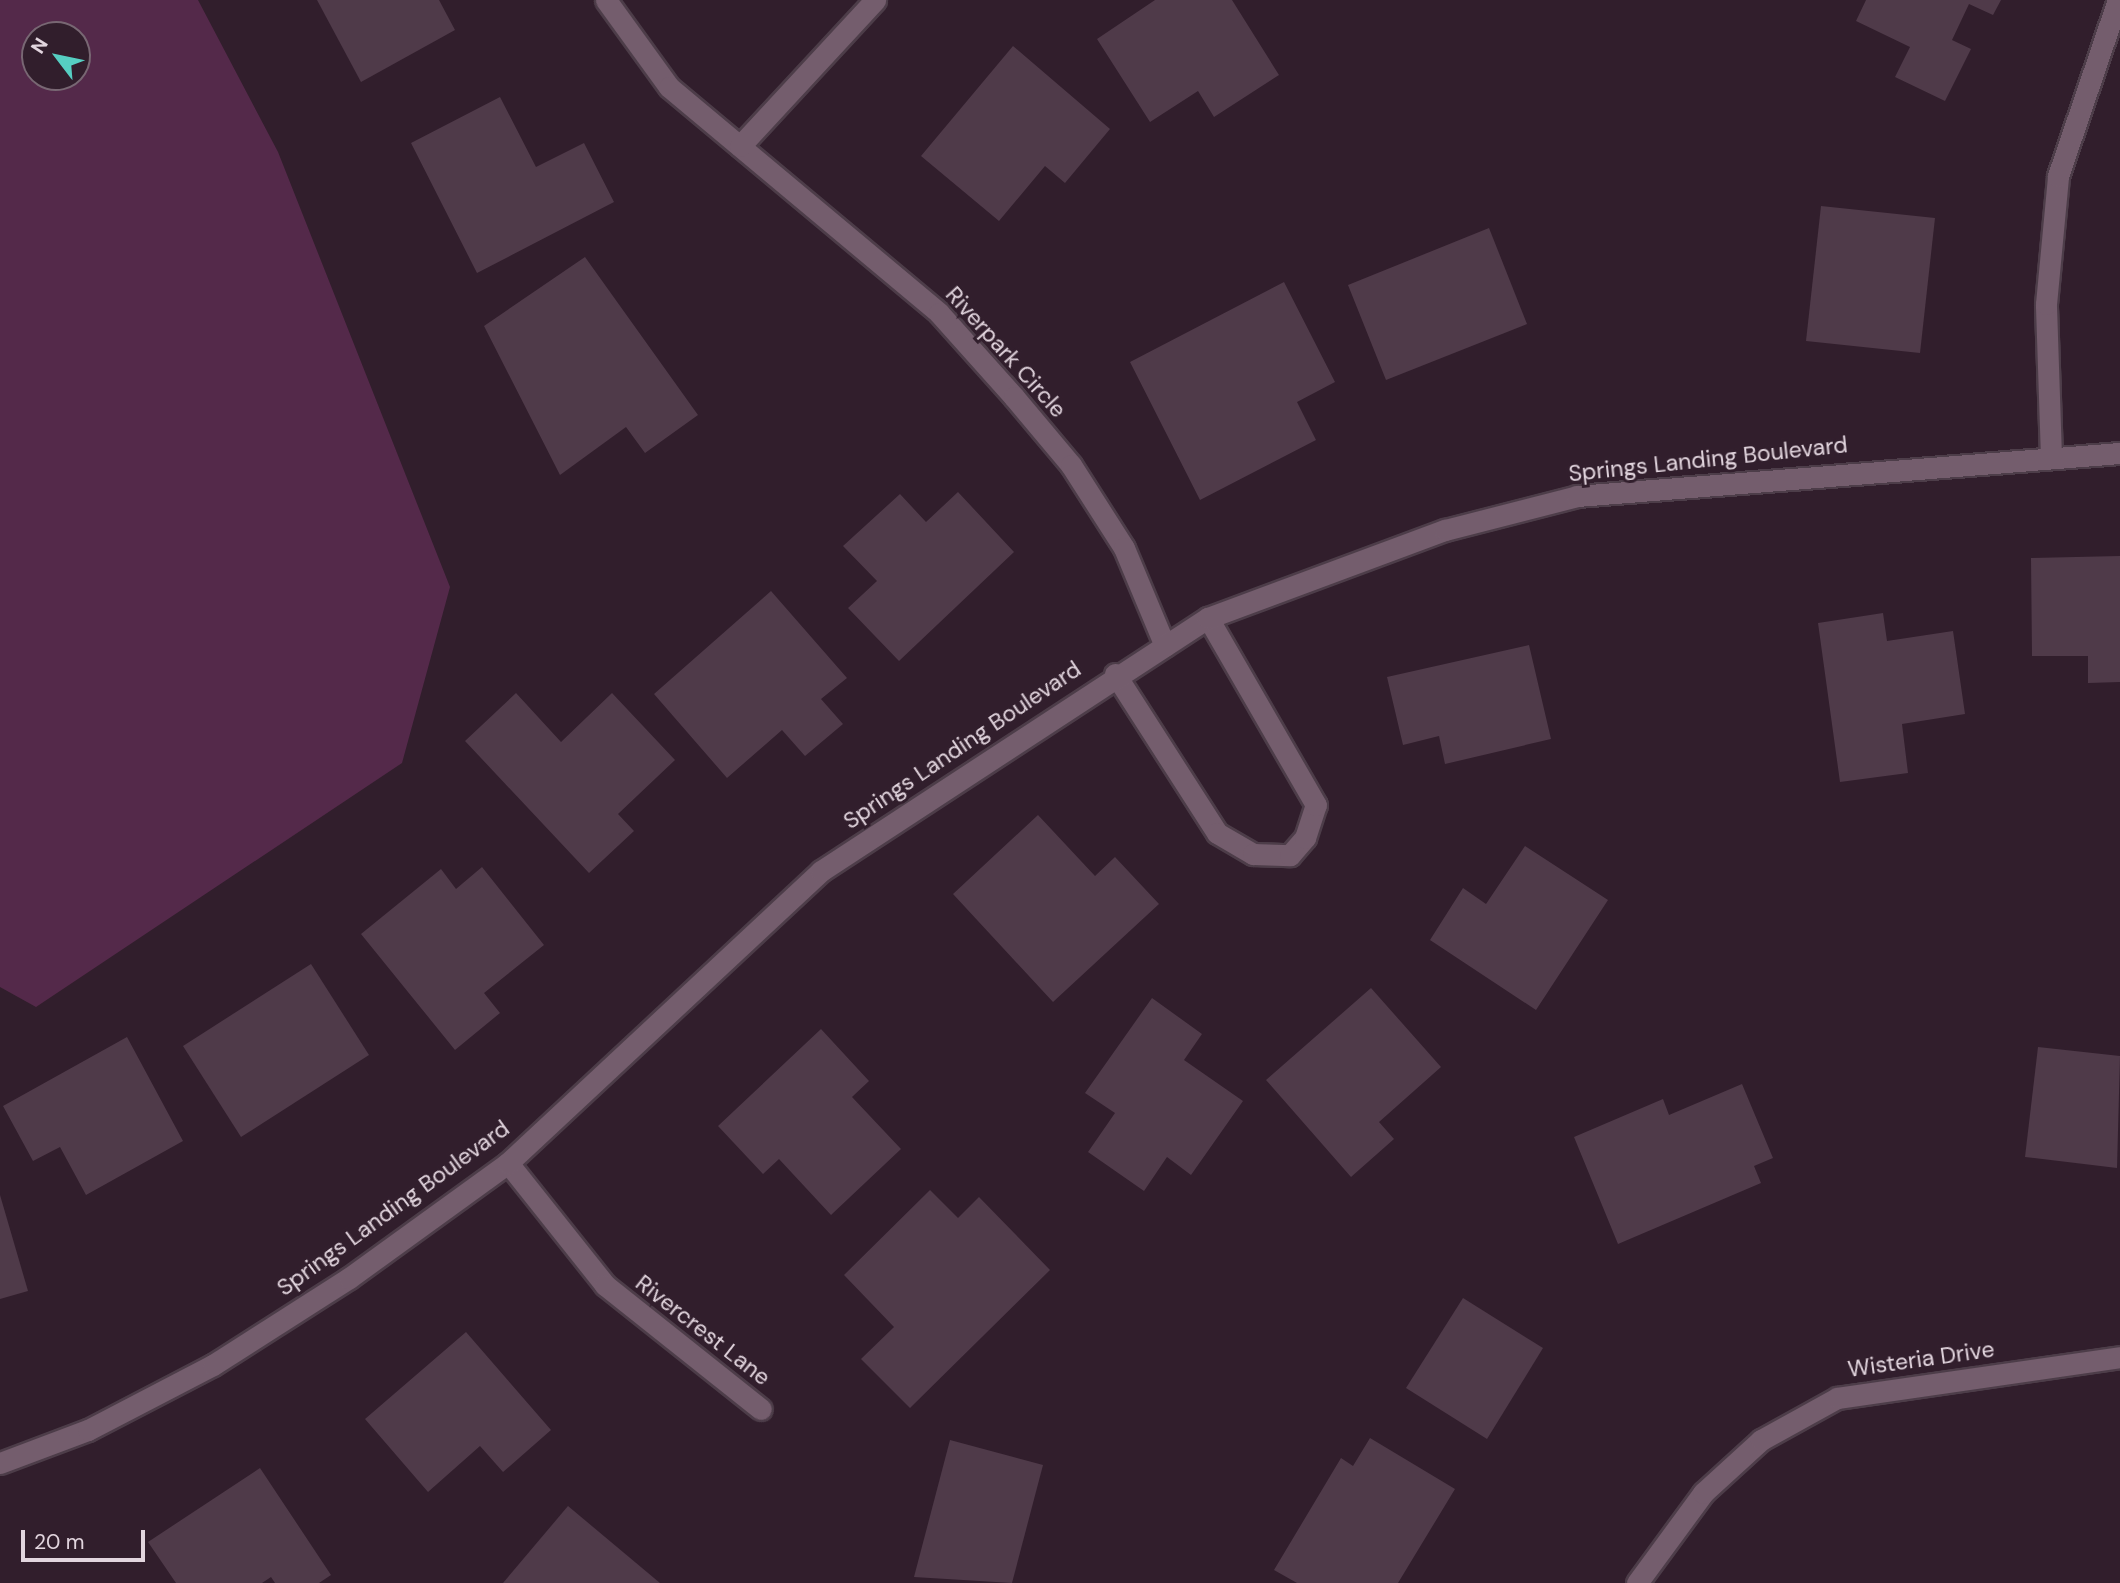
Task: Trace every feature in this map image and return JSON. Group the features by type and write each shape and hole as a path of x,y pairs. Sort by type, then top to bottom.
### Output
{"street":[{"name":"Riverpark Circle","path":"606,0 669,87 939,313 1014,397 1071,465 1124,548 1165,646"},
{"path":"740,146 875,0"},
{"path":"2051,457 2046,304 2059,176 2118,0"},
{"name":"Springs Landing Boulevard","path":"0,1463 88,1430 213,1365 349,1278 508,1163 821,871 1115,674 1208,618 1445,530 1577,496 2120,453"},
{"path":"1115,674 1217,833 1253,854 1290,855 1305,838 1316,805 1208,618"},
{"name":"Rivercrest Lane","path":"508,1163 605,1286 761,1409"},
{"name":"Wisteria Drive","path":"1637,1583 1712,1484 1761,1440 1837,1398 2120,1357"}],"shaded area":[{"path":"0,0 198,0 278,152 450,587 402,763 36,1007 0,987"}],"building":[{"path":"317,0 439,0 455,30 361,82"},
{"path":"1155,0 1232,0 1279,75 1214,117 1198,91 1150,122 1097,39"},
{"path":"1866,0 2001,0 1993,15 1969,4 1952,40 1971,49 1945,101 1895,77 1910,47 1856,21"},
{"path":"1013,46 1110,129 1065,183 1045,166 999,221 921,156"},
{"path":"500,97 536,167 584,143 614,202 477,273 411,143"},
{"path":"1821,206 1935,218 1920,353 1806,341"},
{"path":"1489,228 1527,324 1386,380 1348,285"},
{"path":"585,257 698,415 645,453 626,427 560,475 484,326"},
{"path":"1284,282 1335,382 1297,402 1316,440 1200,500 1130,362"},
{"path":"958,492 1014,552 899,661 848,608 877,581 843,546 900,494 926,522"},
{"path":"2120,556 2120,682 2088,683 2088,656 2032,656 2031,558"},
{"path":"771,591 847,678 821,699 843,724 805,756 782,730 727,778 654,694"},
{"path":"1883,613 1887,641 1953,631 1965,714 1902,724 1908,773 1840,782 1818,623"},
{"path":"1529,645 1551,739 1445,764 1439,736 1403,745 1387,677"},
{"path":"516,693 561,742 612,693 675,760 618,814 634,831 589,873 465,741"},
{"path":"1038,815 1095,876 1115,857 1159,904 1053,1002 953,894"},
{"path":"1525,846 1608,900 1536,1010 1430,940 1463,888 1486,904"},
{"path":"482,867 544,945 484,993 500,1013 455,1050 361,934 441,869 456,889"},
{"path":"311,964 369,1055 241,1137 183,1046"},
{"path":"1371,988 1441,1067 1379,1122 1394,1139 1351,1177 1266,1080"},
{"path":"1152,998 1202,1034 1184,1060 1243,1101 1191,1175 1167,1157 1144,1191 1088,1152 1115,1113 1085,1093"},
{"path":"821,1029 869,1081 852,1097 901,1149 831,1215 779,1159 763,1174 718,1126"},
{"path":"127,1037 183,1141 86,1195 60,1147 33,1161 3,1106"},
{"path":"2038,1047 2120,1056 2117,1168 2025,1157"},
{"path":"1742,1084 1773,1158 1754,1166 1761,1183 1618,1244 1574,1137 1663,1099 1669,1115"},
{"path":"930,1190 958,1218 979,1197 1050,1270 910,1408 861,1359 894,1327 844,1275"},
{"path":"0,1195 28,1291 0,1299"},
{"path":"1463,1298 1543,1348 1487,1439 1406,1388"},
{"path":"466,1332 551,1430 503,1472 480,1446 428,1492 365,1419"},
{"path":"1370,1438 1455,1489 1398,1583 1297,1583 1274,1570 1341,1458 1353,1466"},
{"path":"950,1440 1043,1465 1012,1583 914,1577"},
{"path":"260,1468 331,1575 319,1583 275,1583 271,1577 262,1583 176,1583 148,1542"},
{"path":"568,1506 660,1583 503,1583"}]}
